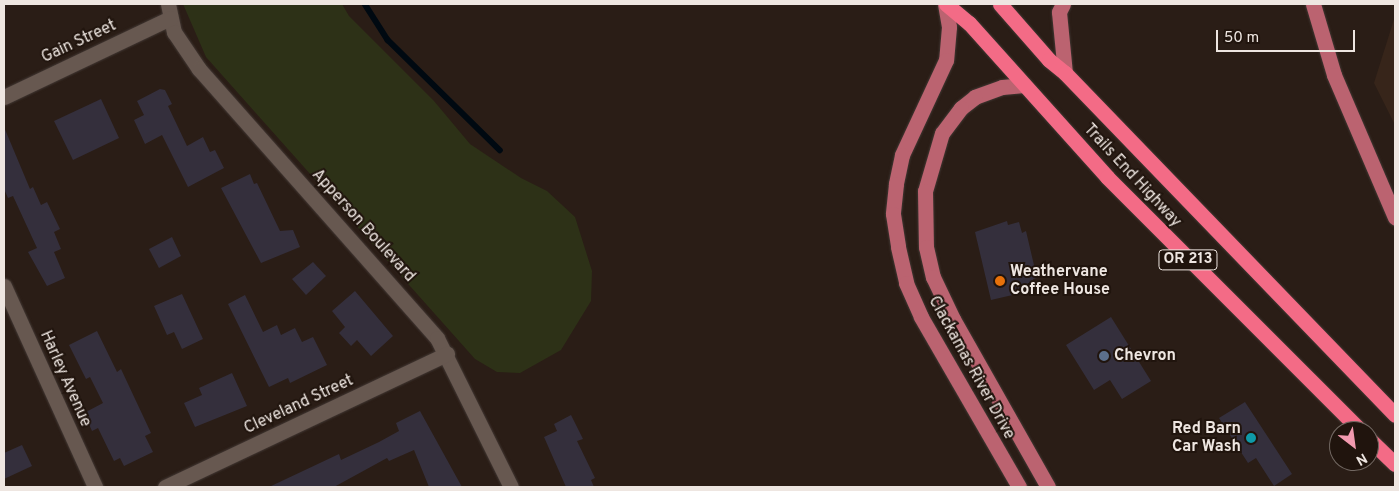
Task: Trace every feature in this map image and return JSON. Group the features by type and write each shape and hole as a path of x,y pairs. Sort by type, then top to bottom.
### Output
{"highway":[{"name":"Trails End Highway","path":"945,4 969,23 1127,197 1350,421"},
{"name":"Trails End Highway","path":"1000,4 1050,60 1065,73 1395,415"},
{"path":"1379,449 1395,464"}],"main road":[{"name":"Clackamas River Drive","path":"945,4 949,27 946,60 902,155 898,174 893,214 898,247 906,282 921,317 1019,487"},
{"path":"1063,4 1059,12 1065,73"},
{"path":"1313,4 1334,75 1395,217"},
{"name":"Clackamas River Drive","path":"1024,85 1002,87 975,97 961,108 942,133 925,191 926,247 933,277 954,319 1048,487"}],"street":[{"name":"Gain Street","path":"4,97 169,11"},
{"name":"Apperson Boulevard","path":"169,11 178,39 198,69 429,326 447,354 511,487"},
{"name":"Harley Avenue","path":"4,286 95,487"},
{"name":"Cleveland Street","path":"165,487 447,354"}],"shaded area":[{"path":"1395,16 1395,125 1374,83"}],"green space":[{"path":"183,4 342,4 349,16 434,101 470,144 521,178 547,191 575,217 592,271 591,301 561,350 520,373 497,372 475,359 206,57"}],"building":[{"path":"160,89 165,90 172,104 168,106 187,146 203,137 210,152 215,150 224,168 188,187 162,135 145,144 134,120 144,115 137,101"},
{"path":"101,99 119,138 73,160 54,121"},
{"path":"4,127 30,189 33,187 41,205 47,202 60,229 54,232 61,249 54,252 65,278 47,286 28,252 37,248 13,196 8,198 4,189"},
{"path":"250,174 254,184 257,183 280,231 293,230 300,247 261,263 221,188"},
{"path":"1007,221 1008,225 1019,222 1022,233 1026,231 1037,278 1033,279 1035,290 991,300 975,232"},
{"path":"172,237 181,256 159,268 149,249"},
{"path":"313,262 326,276 306,295 292,279"},
{"path":"355,291 393,336 371,356 357,340 351,346 339,333 345,327 332,311"},
{"path":"182,294 203,339 182,349 174,332 167,335 154,306"},
{"path":"245,295 263,332 277,325 281,335 295,328 302,342 313,337 327,365 290,383 288,378 269,387 228,304"},
{"name":"Chevron","path":"1111,317 1151,381 1122,399 1110,380 1094,390 1066,345"},
{"path":"97,331 117,372 121,369 151,433 145,436 153,452 124,466 120,458 114,461 98,428 92,431 84,413 103,403 90,377 86,379 69,345"},
{"path":"232,373 247,406 195,427 184,403 202,395 199,388"},
{"name":"Red Barn Car Wash","path":"1245,402 1292,474 1274,486 1256,458 1248,463 1219,418"},
{"path":"420,411 462,487 429,487 414,450 389,461 387,458 334,487 269,487 339,454 341,460 379,442 399,431 396,423"},
{"path":"571,415 583,439 577,441 595,478 591,480 594,487 566,487 544,437 557,431 554,424"},
{"path":"22,445 32,466 4,479 4,453"}],"waterway":[{"path":"365,4 388,40 500,150"}],"place":[{"name":"Weathervane Coffee House","path":"1000,281"},
{"name":"Chevron","path":"1104,356"},
{"name":"Red Barn Car Wash","path":"1251,438"}]}
